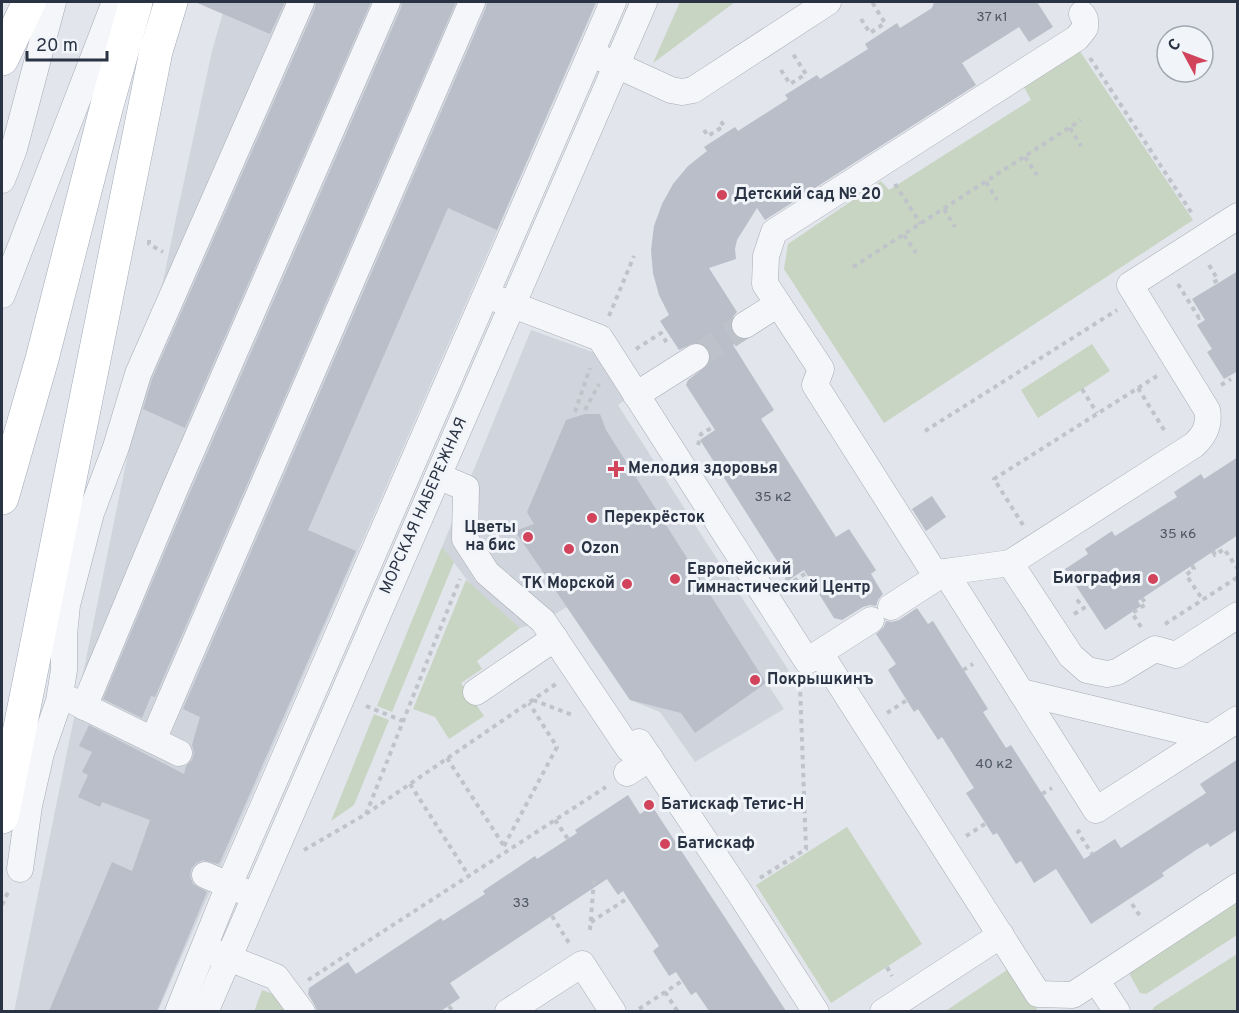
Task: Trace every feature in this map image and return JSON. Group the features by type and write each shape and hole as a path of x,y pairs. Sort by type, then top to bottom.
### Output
{"main road":[{"path":"2,59 29,2"},
{"path":"2,498 42,360 107,105 136,2"},
{"path":"2,817 156,51 171,2"}],"street":[{"path":"2,180 14,150 53,2"},
{"path":"2,295 115,2"},
{"path":"20,869 29,806 41,753 60,694 64,670 67,605 91,513 116,447 138,374 301,2"},
{"path":"84,707 174,491 387,2"},
{"path":"153,741 472,2"},
{"name":"МОРСКАЯ НАБЕРЕЖНАЯ","path":"178,1011 229,885 614,2"},
{"name":"МОРСКАЯ НАБЕРЕЖНАЯ","path":"205,1011 644,2"},
{"path":"591,54 671,90 682,92 693,90 828,2"},
{"path":"1083,14 882,163 774,232 766,256 765,284 821,369 815,386 1021,692 1096,810 1238,719"},
{"path":"486,295 600,338 807,661 941,575 1010,563 1201,439 1209,418 1207,410 1130,285 1238,216"},
{"path":"746,326 778,304"},
{"path":"636,395 696,357"},
{"path":"438,476 466,488 465,539 487,573 543,621 629,749 639,742 740,892 816,1011"},
{"path":"1010,563 1071,656 1087,670 1107,674 1117,672 1151,643 1176,655 1229,620"},
{"path":"476,692 555,638"},
{"path":"820,653 1038,994 1073,995 1238,886"},
{"path":"1021,692 1209,737"},
{"path":"60,694 179,753"},
{"path":"627,773 650,759"},
{"path":"205,875 254,896"},
{"path":"884,1011 1001,935"},
{"path":"204,948 276,977 302,1011"},
{"path":"508,1011 582,964 613,1011"},
{"path":"1096,980 1117,1011"}],"path":[{"path":"861,19 870,33 885,23 872,2"},
{"path":"1083,14 1206,236"},
{"path":"781,70 790,84 806,74"},
{"path":"704,130 708,136 724,126 720,120"},
{"path":"853,267 1081,120"},
{"path":"1070,128 1081,146"},
{"path":"1025,157 1036,175"},
{"path":"882,163 921,224"},
{"path":"986,182 997,200"},
{"path":"944,209 955,227"},
{"path":"148,235 149,244 176,256 185,267"},
{"path":"904,235 916,253"},
{"path":"1164,263 1198,318 1202,315"},
{"path":"925,431 1137,297"},
{"path":"656,336 661,333 666,341"},
{"path":"1036,546 994,479 1178,363"},
{"path":"1138,388 1179,454"},
{"path":"1082,389 1097,413"},
{"path":"699,444 700,434 713,427"},
{"path":"1213,551 1215,555 1224,549 1238,569"},
{"path":"366,814 472,550"},
{"path":"1192,565 1194,569 1186,575 1203,600 1229,620"},
{"path":"785,579 794,581 806,573"},
{"path":"1142,598 1146,604 1132,613 1151,643 1203,600 1238,577"},
{"path":"1066,605 1078,624"},
{"path":"302,851 366,814 576,670"},
{"path":"740,892 806,849 800,682"},
{"path":"357,702 403,721"},
{"path":"531,702 574,716 606,715"},
{"path":"504,846 557,747 531,702"},
{"path":"447,758 507,851"},
{"path":"410,784 469,876"},
{"path":"321,972 600,791"},
{"path":"555,820 568,839"},
{"path":"590,930 594,879"},
{"path":"591,922 628,898"},
{"path":"636,1011 682,981"},
{"path":"665,992 678,1011"},
{"path":"449,1006 453,1011"}],"shaded area":[{"path":"226,2 597,2 158,1011 14,1012 175,223 212,51"},
{"path":"531,330 601,355 628,398 618,405 789,671 767,683 784,709 695,762 660,712 630,700 567,607 543,621 520,628 471,585 442,547"}],"green space":[{"path":"680,2 735,2 653,63"},
{"path":"1079,50 1193,220 884,423 784,269 788,244 881,181 889,190 1031,100 1023,85"},
{"path":"1092,344 1110,371 1038,418 1021,390"},
{"path":"442,547 454,562 392,712 377,706"},
{"path":"466,580 520,628 477,661 482,669 461,683 484,716 449,739 435,717 413,709"},
{"path":"374,714 389,720 354,805 331,821"},
{"path":"847,827 922,944 831,1003 756,885"},
{"path":"1237,892 1237,935 1146,994 1140,993 1130,975 1132,963"},
{"path":"1237,954 1237,1011 1152,1011 1154,1007"},
{"path":"1013,966 1036,1002 1037,1011 944,1012"},
{"path":"262,990 276,995 286,1012 254,1012"}],"building":[{"path":"195,2 285,2 270,34"},
{"path":"316,2 371,2 185,428 143,409 152,379"},
{"path":"402,2 456,2 155,697 151,696 142,718 103,699"},
{"path":"487,2 596,2 497,230 448,208 308,530 356,551 220,862 218,864 203,860 191,869 190,876 193,884 207,892 157,1011 49,1011 112,862 132,871 150,820 102,802 100,807 78,797 88,775 82,772 92,752 79,746 89,725 184,774 186,766 192,760 194,753 192,745 200,717 183,709"},
{"path":"934,2 1037,2 1053,27 1029,42 1019,27 962,63 976,85 765,220 757,208 737,240 736,259 709,268 737,312 731,319 730,326 733,334 742,339 733,345 774,410 761,419 836,537 849,529 876,570 871,574 883,594 876,606 863,607 842,620 834,618 804,570 789,580 700,440 715,430 686,385 688,380 709,364 711,356 703,344 696,342 679,350 660,321 669,315 659,295 653,273 651,250 654,226 673,184 688,166 707,151 704,147 735,127 738,131 788,99 785,95 817,75 820,79 868,49 865,44 897,23 900,28 932,8"},
{"path":"1238,271 1238,371 1224,379 1207,352 1212,349 1197,325 1205,320 1192,299"},
{"name":"ТК Морской","path":"585,414 600,414 606,430 766,683 695,733 681,713 630,700 515,531 534,524 527,512 566,420"},
{"path":"1238,457 1238,535 1138,601 1141,606 1105,630 1065,569 1088,554 1085,549 1112,531 1115,536 1177,497 1174,492 1201,474 1204,479"},
{"path":"932,496 946,517 926,531 912,509"},
{"path":"917,608 928,624 933,621 988,709 983,712 1006,748 1011,745 1084,859 1115,839 1121,848 1206,793 1200,784 1238,759 1238,829 1210,847 1208,843 1196,850 1162,873 1164,876 1091,924 1056,869 1034,883 1021,861 1016,864 997,833 993,835 966,793 974,788 942,737 938,740 918,709 914,712 888,670 896,664 876,634 884,627 886,621 899,620"},
{"path":"628,795 640,814 652,806 786,1011 709,1011 696,992 691,995 676,972 669,976 653,951 659,946 623,891 618,895 607,879 450,983 460,998 441,1011 317,1011 308,994 309,988 348,962 356,974 441,918 443,921 485,894 483,891 535,856 537,859 577,833 575,830"}],"tunnel":[{"path":"696,357 745,325"}],"place":[{"name":"Детский сад № 20","path":"722,195"},
{"name":"Мелодия здоровья","path":"616,469"},
{"name":"Перекрёсток","path":"592,518"},
{"name":"Цветы на бис","path":"528,537"},
{"name":"Ozon","path":"569,549"},
{"name":"Европейский Гимнастический Центр","path":"675,579"},
{"name":"Биография","path":"1153,579"},
{"name":"ТК Морской","path":"627,584"},
{"name":"Покрышкинъ","path":"755,680"},
{"name":"Батискаф Тетис-Н","path":"649,805"},
{"name":"Батискаф","path":"665,844"}]}
